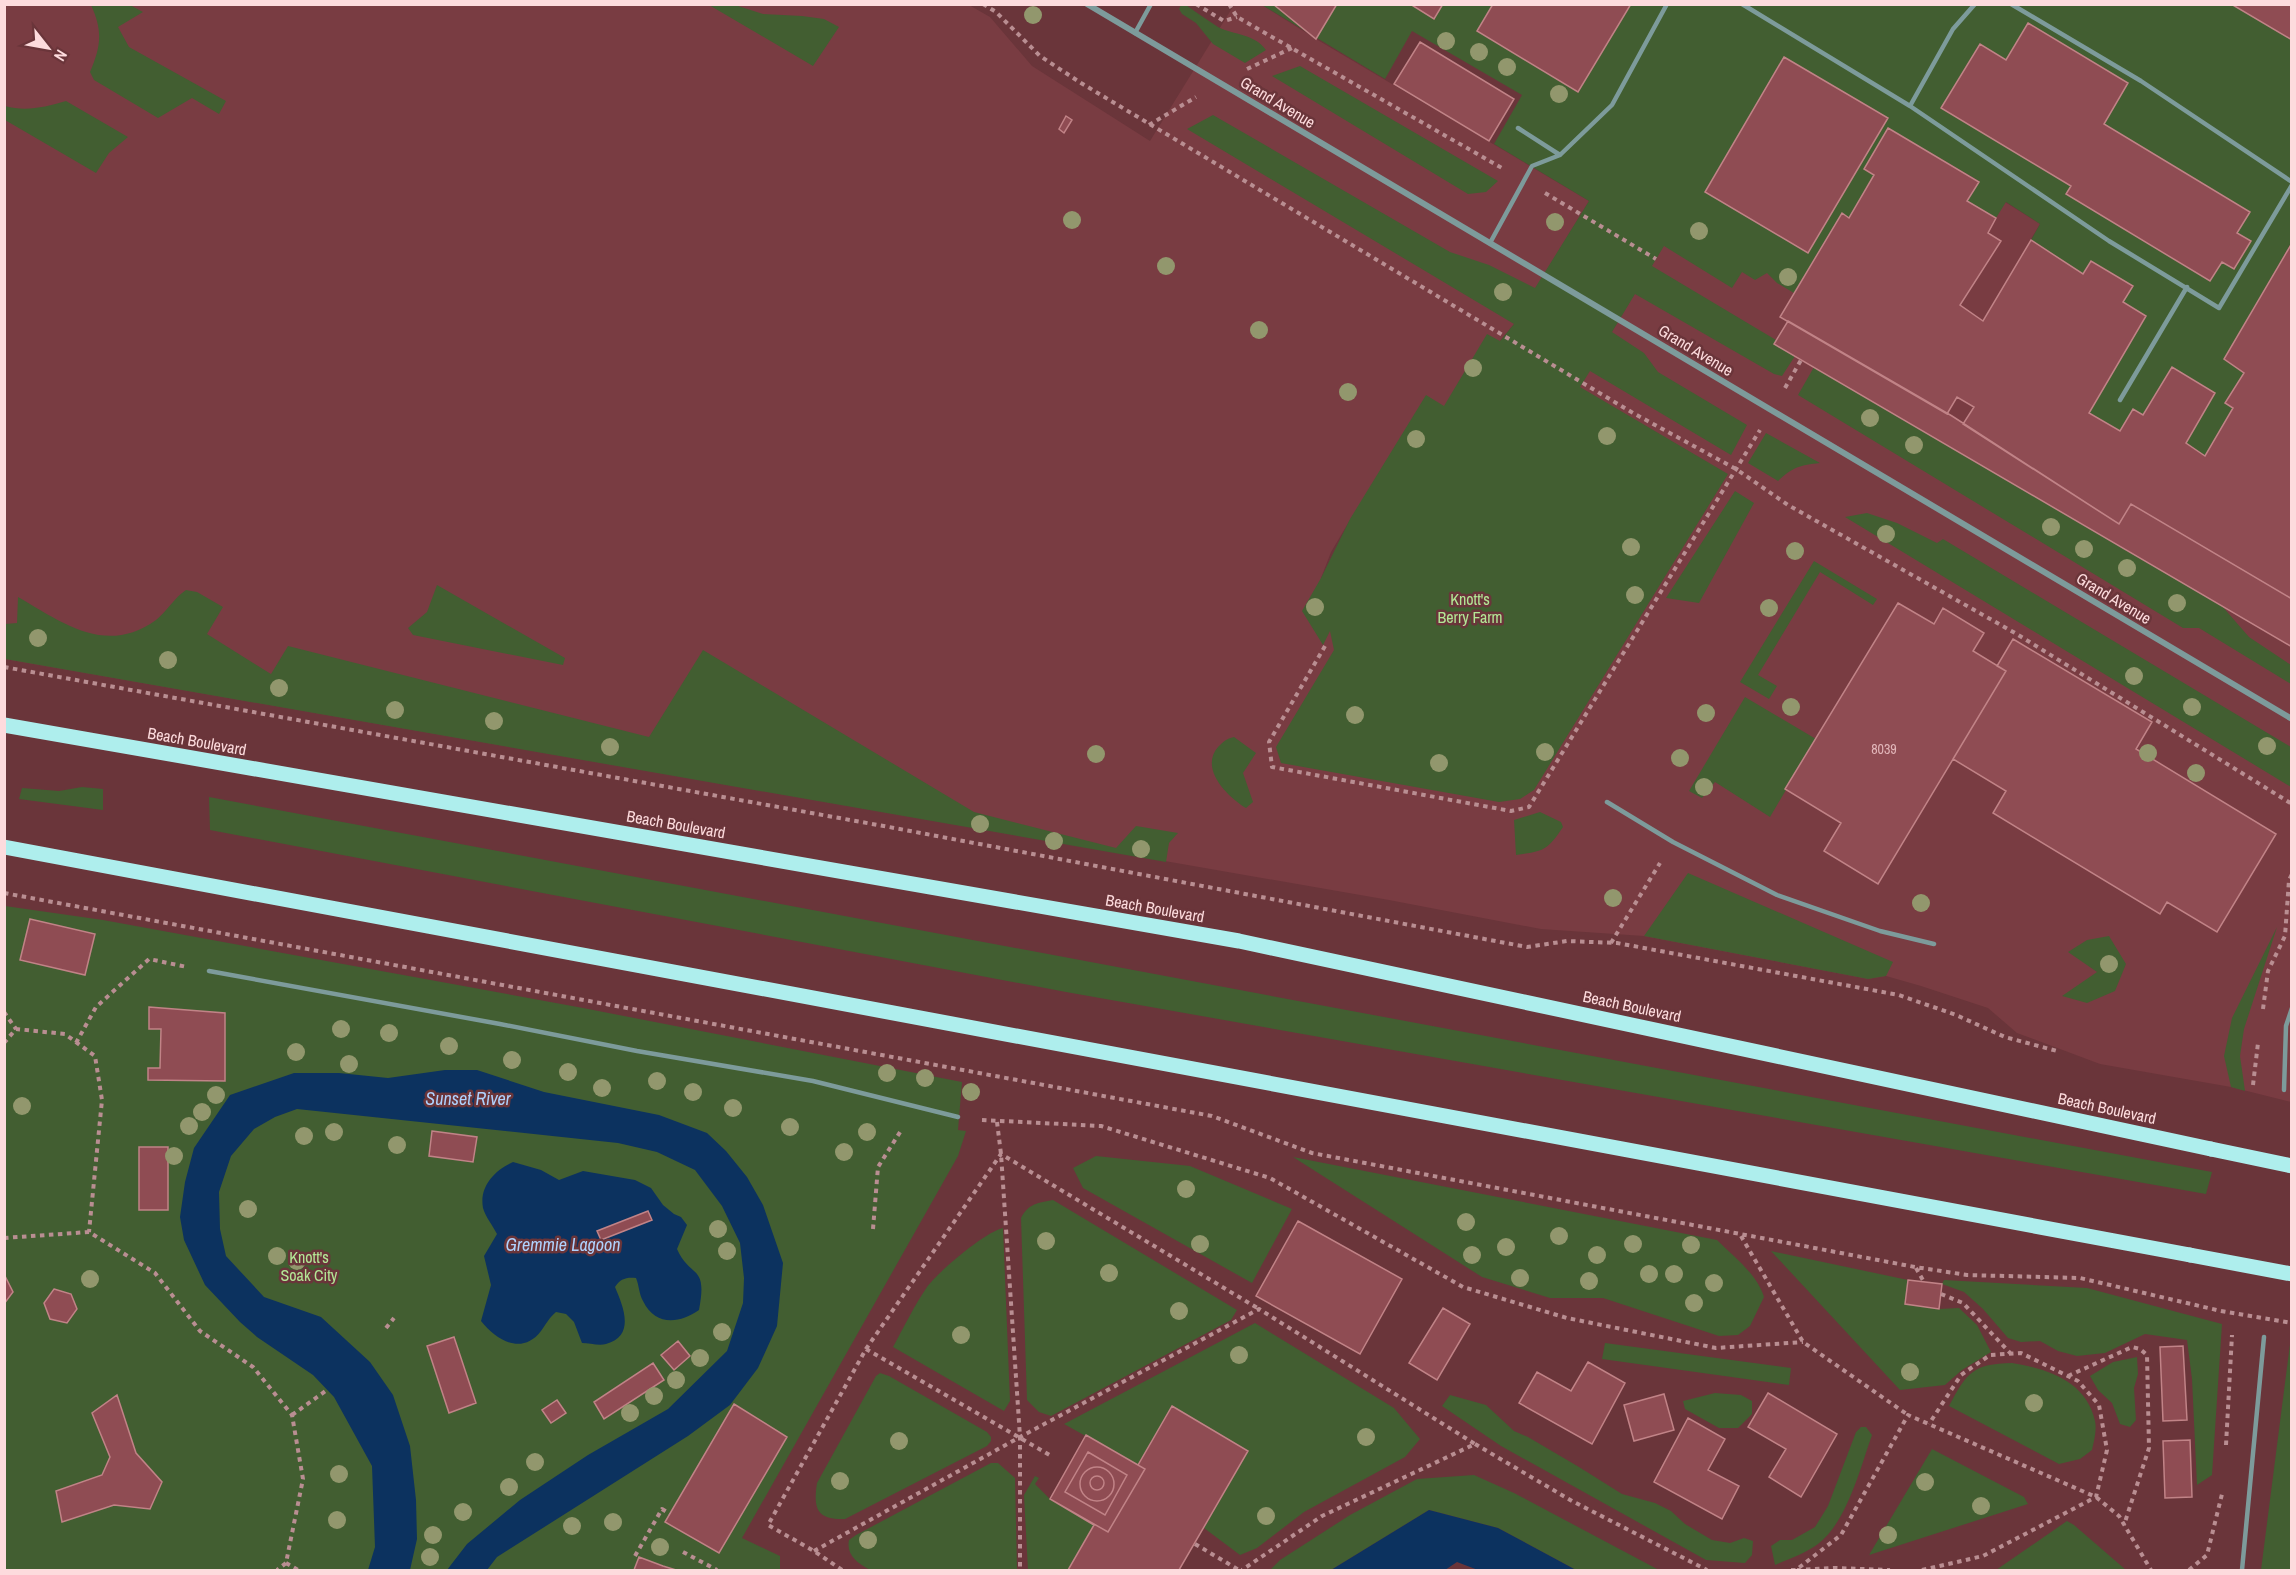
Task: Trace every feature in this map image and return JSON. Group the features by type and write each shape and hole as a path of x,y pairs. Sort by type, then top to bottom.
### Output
{"main road":[{"name":"Beach Boulevard","path":"4,725 1239,941 2292,1166"},
{"path":"4,847 2292,1274"}],"street":[{"name":"Grand Avenue","path":"1087,4 2292,719"}],"lane":[{"path":"1135,33 1151,4"},
{"path":"1490,243 1533,166 1560,155 1612,105 1667,4"},
{"path":"1742,4 1910,106 2109,241 2219,308 2292,183 2141,81 2011,4"},
{"path":"1910,106 1953,29 1975,4"},
{"path":"1518,128 1560,155"},
{"path":"2120,400 2187,287"},
{"path":"1607,802 1673,842 1777,895 1880,931 1934,944"},
{"path":"209,971 637,1051 813,1081 958,1117"},
{"path":"2284,1090 2286,1026 2292,1008"},
{"path":"2242,1570 2264,1337"}],"path":[{"path":"983,4 996,12 1040,56 1081,83 1633,413 1736,469 1788,505 2015,633 2292,804"},
{"path":"1196,4 1224,21 1237,17"},
{"path":"1229,4 1237,17 1525,181 1656,259"},
{"path":"1325,646 1269,742 1272,767 1511,811 1529,807 1736,469"},
{"path":"4,667 901,829 1527,947 1567,941 1611,943 1899,994 1956,1015 2005,1037 2057,1051"},
{"path":"1611,943 1673,842"},
{"path":"2262,1016 2268,971 2285,936 2289,880 2292,874"},
{"path":"4,893 1212,1116 1311,1153 1741,1235 1967,1275 2080,1278 2221,1311 2292,1323"},
{"path":"76,1042 96,1007 149,959 209,971"},
{"path":"4,1012 16,1029 65,1034 95,1056 102,1100 89,1232"},
{"path":"4,1044 16,1029"},
{"path":"2253,1085 2259,1039"},
{"path":"873,1229 878,1167 914,1107"},
{"path":"958,1117 997,1122 1101,1126 1270,1178 1464,1287 1567,1318 1716,1348 1803,1342"},
{"path":"997,1122 1020,1437 1020,1570"},
{"path":"1001,1154 1259,1309 1475,1444 1572,1501 1707,1570"},
{"path":"842,1570 768,1525 866,1349 1001,1154"},
{"path":"4,1239 89,1232 155,1273 200,1331 254,1367 292,1415 303,1479 286,1563 277,1570"},
{"path":"1741,1235 1803,1342 1908,1415 2096,1497 2119,1516 2151,1570"},
{"path":"1916,1267 1924,1282"},
{"path":"1941,1294 1963,1304 2011,1354"},
{"path":"814,1551 1259,1309"},
{"path":"386,1329 394,1318"},
{"path":"2226,1450 2232,1335"},
{"path":"2067,1376 2132,1347 2140,1349 2146,1355 2149,1449 2124,1525"},
{"path":"866,1349 1053,1457"},
{"path":"1922,1570 1983,1556 2096,1497 2107,1450 2098,1405 2078,1381 2021,1353 1990,1355 1961,1375 1929,1424"},
{"path":"292,1415 327,1390"},
{"path":"1793,1570 1840,1535 1908,1415"},
{"path":"1194,1544 1240,1570 1322,1515 1475,1444"},
{"path":"2189,1570 2207,1555 2224,1484"},
{"path":"635,1556 662,1509 670,1514"},
{"path":"682,1552 717,1570"},
{"path":"286,1563 298,1570"},
{"path":"1793,1570 1835,1568 1890,1570"}],"shaded area":[{"path":"4,5 969,5 990,17 1032,66 1150,141 1234,5 1262,5 1589,201 1514,324 1350,520 1331,552 1321,578 1330,630 1579,387 1663,246 1842,213 1849,217 1874,175 1864,169 1888,128 1979,182 1968,201 2005,202 2040,224 2031,239 2083,273 2091,261 2133,286 2146,316 2133,409 2144,414 2172,367 2215,393 2186,443 2205,456 2233,408 2225,403 2244,373 2224,359 2291,243 2291,1102 2231,1087 2100,1064 2017,1033 1988,1008 1886,976 1868,979 1644,936 1541,929 1389,900 5,659"}],"green space":[{"path":"91,5 130,5 143,12 118,27 129,47 226,101 219,114 192,98 158,118 94,80 90,72 98,46 99,31"},
{"path":"709,5 735,5 763,14 824,19 839,27 813,66"},
{"path":"1181,5 1186,5 1224,30 1256,41 1266,50 1245,63 1213,44 1196,23 1182,14 1179,9"},
{"name":"Knott's Berry Farm","path":"1262,5 2291,5 2291,243 2225,359 2244,373 2225,402 2233,408 2205,456 2186,443 2215,393 2172,367 2143,415 2133,409 2120,431 2089,413 2146,316 2123,302 2133,286 2091,261 2083,274 2031,240 2040,224 2006,202 1996,218 1967,201 1979,181 1888,128 1864,169 1874,175 1849,218 1841,214 1794,293 1777,283 1767,273 1755,280 1742,272 1732,288 1664,246 1652,266 1776,340 1774,344 1795,356 1782,376 1774,374 1635,294 1612,332 1644,353 1658,372 1747,425 1731,455 1590,371 1580,387 1728,474 1534,790 1520,799 1499,802 1281,763 1276,747 1334,650 1330,631 1323,645 1302,611 1350,519 1426,395 1444,406 1487,334 1500,341 1514,324 1187,129 1213,115 1450,252 1489,265 1535,288 1589,201 1494,144 1522,95 1412,31 1385,79"},
{"path":"1300,66 1498,181 1486,192 1468,194 1272,76"},
{"path":"66,101 128,137 109,153 96,173 5,120 5,106 28,109"},
{"path":"1814,367 2222,606 2249,637 2291,665 2291,684 2199,628 2183,628 1798,395"},
{"path":"1766,433 1820,463 1797,468 1778,481 1748,463"},
{"path":"1735,491 1754,503 1699,603 1666,598"},
{"path":"1867,513 1897,523 1937,543 1943,539 2291,747 2291,787 1845,517"},
{"path":"1814,561 1877,599 1873,605 1820,572 1758,675 1777,686 1769,699 1740,682"},
{"path":"437,585 565,658 563,665 413,635 408,628 427,612"},
{"path":"186,590 197,592 223,607 207,634 271,674 288,646 649,737 703,650 974,812 1116,848 1136,826 1178,833 1169,843 1166,862 5,659 5,624 17,623 18,597 52,617 85,632 120,635 138,630 156,620"},
{"path":"1745,697 1816,739 1770,817 1715,782 1702,798 1689,791"},
{"path":"1234,737 1256,753 1243,773 1253,802 1246,808 1224,790 1218,782 1212,764 1213,755 1218,747 1225,740"},
{"path":"82,787 103,789 103,810 19,799 22,788 59,791"},
{"path":"209,797 2212,1172 2206,1194 1066,992 210,830"},
{"path":"1540,812 1561,822 1563,827 1544,849 1516,855 1514,820"},
{"path":"1688,873 1893,962 1886,976 1868,979 1644,936"},
{"name":"Knott's Soak City","path":"5,906 103,920 583,1008 962,1082 958,1130 966,1131 958,1156 742,1538 780,1556 780,1570 5,1570"},
{"path":"2277,927 2244,1029 2240,1056 2245,1091 2231,1087 2224,1056 2232,1018"},
{"path":"2109,936 2126,964 2115,991 2087,1003 2062,996 2097,972 2068,952 2087,940"},
{"path":"1096,1156 1190,1166 1292,1209 1252,1283 1083,1188 1073,1168"},
{"path":"1293,1157 1717,1240 1751,1273 1764,1297 1750,1326 1738,1335 1719,1336 1603,1298 1550,1298 1482,1277"},
{"path":"1053,1200 1237,1310 1231,1320 1051,1416 1039,1412 1027,1400 1021,1218 1038,1203"},
{"path":"1003,1228 1010,1401 1004,1411 893,1347 933,1280 974,1244"},
{"path":"1771,1251 1908,1280 1906,1304 1939,1309 1959,1308 1977,1325 1991,1352 1962,1370 1945,1385 1900,1390"},
{"path":"1944,1280 2087,1288 2222,1324 2212,1475 2197,1485 2192,1379 2187,1340 2145,1334 2105,1353 2077,1356 2058,1351 2040,1341 2021,1342 2008,1338 1983,1309 1964,1292 1942,1284"},
{"path":"1255,1323 1394,1408 1420,1439 1405,1457 1304,1512 1257,1548 1240,1555 1204,1528 1248,1451 1172,1406 1138,1465 1064,1424"},
{"path":"1605,1343 1791,1368 1789,1385 1602,1359"},
{"path":"2290,1344 2291,1570 2261,1570"},
{"path":"2137,1357 2138,1374 2134,1388 2136,1420 2130,1427 2120,1424 2112,1403 2098,1390 2090,1376 2113,1362"},
{"path":"2012,1363 2052,1373 2064,1379 2083,1396 2095,1421 2092,1450 2080,1459 2059,1464 1949,1406 1961,1385 1973,1372 1988,1365"},
{"path":"880,1373 987,1432 991,1441 987,1446 845,1519 828,1517 819,1511 817,1506 817,1483 876,1376"},
{"path":"1715,1393 1741,1395 1752,1401 1752,1414 1738,1428 1719,1428 1685,1409 1683,1401"},
{"path":"1450,1395 1486,1405 1514,1431 1528,1437 1622,1494 1655,1503 1671,1511 1685,1524 1712,1540 1730,1543 1744,1538 1753,1541 1752,1555 1745,1563 1706,1560 1501,1446 1442,1406"},
{"path":"1861,1427 1866,1427 1872,1435 1845,1509 1837,1522 1818,1544 1775,1565 1771,1546 1780,1540 1792,1540 1815,1527 1828,1506 1856,1432"},
{"path":"1932,1449 2024,1497 2028,1504 1869,1555"},
{"path":"991,1463 998,1463 1015,1478 1017,1570 870,1570 851,1554 849,1540 856,1535"},
{"path":"1474,1475 1514,1493 1659,1570 1576,1570 1498,1528 1429,1510 1331,1570 1270,1570 1280,1560 1350,1515 1417,1479"},
{"path":"1035,1476 1039,1478 1035,1484 1050,1499 1094,1525 1068,1570 1028,1570 1024,1495"},
{"path":"2067,1521 2126,1570 1996,1570"}],"water":[{"name":"Sunset River","path":"445,1070 477,1070 544,1092 659,1115 707,1133 726,1151 747,1177 763,1205 783,1263 777,1326 758,1368 730,1405 688,1436 497,1557 487,1570 447,1570 467,1544 520,1500 588,1455 668,1409 727,1351 743,1303 744,1278 740,1243 722,1206 695,1170 657,1152 618,1143 297,1109 275,1117 254,1129 231,1156 219,1192 220,1229 226,1256 264,1297 321,1317 370,1362 393,1395 410,1446 416,1500 417,1539 410,1570 368,1570 375,1547 372,1466 334,1397 313,1375 257,1337 205,1285 184,1240 180,1217 185,1182 194,1148 230,1095 294,1073 339,1073 388,1078"},
{"name":"Gremmie Lagoon","path":"513,1162 541,1170 559,1180 583,1171 635,1180 651,1188 663,1205 681,1217 687,1225 677,1249 699,1278 701,1295 699,1310 676,1320 661,1319 648,1309 643,1301 636,1278 629,1278 621,1280 615,1287 624,1311 624,1327 615,1340 606,1344 582,1343 574,1322 566,1314 556,1312 534,1339 526,1343 510,1343 494,1334 481,1321 491,1285 484,1256 497,1234 484,1211 482,1200 490,1180 500,1169"},
{"path":"1429,1510 1498,1528 1576,1570 1478,1570 1457,1562 1445,1570 1331,1570"}],"building":[{"path":"1273,4 1337,4 1316,39"},
{"path":"1410,4 1443,4 1434,19"},
{"path":"1493,4 1631,4 1578,92 1477,31"},
{"path":"2231,4 2292,4 2292,40"},
{"path":"2028,23 2128,83 2104,124 2250,212 2237,233 2251,241 2234,269 2222,262 2210,281 2066,194 2071,186 1941,108 1980,44 2006,60"},
{"path":"1420,42 1514,99 1489,141 1394,84"},
{"path":"1784,57 1888,118 1808,253 1705,192"},
{"path":"1066,116 1072,120 1064,133 1059,129"},
{"path":"1888,128 1979,182 1967,201 1996,218 1988,233 2001,241 1960,305 1983,321 2031,240 2083,274 2091,261 2133,286 2123,302 2146,316 2089,413 2120,431 2133,409 2143,415 2172,367 2215,393 2186,443 2205,456 2233,408 2225,403 2244,373 2224,359 2292,243 2292,599 2131,504 2119,524 1963,424 1974,407 1957,397 1947,414 1780,317 1842,213 1849,218 1874,175 1864,169"},
{"path":"1788,321 1952,416 2119,524 2131,504 2292,599 2292,647 1774,344"},
{"path":"1898,603 1934,624 1943,608 1984,633 1973,651 2006,671 1878,884 1824,851 1841,823 1785,789"},
{"path":"2013,639 2152,722 2136,749 2276,834 2217,932 2167,902 2160,914 1993,813 2006,791 1953,759 2006,671 1997,666"},
{"path":"30,919 95,934 85,975 20,960"},
{"path":"149,1007 225,1013 225,1081 148,1080 148,1068 160,1068 161,1029 149,1029"},
{"path":"432,1131 477,1137 473,1162 429,1156"},
{"path":"139,1147 168,1147 168,1210 139,1210"},
{"path":"648,1211 652,1220 601,1240 597,1231"},
{"path":"1298,1221 1402,1279 1360,1354 1256,1296"},
{"path":"4,1274 13,1292 4,1304"},
{"path":"1908,1280 1942,1284 1939,1309 1905,1304"},
{"path":"54,1289 71,1294 77,1309 67,1323 50,1319 44,1303"},
{"path":"1443,1308 1470,1324 1437,1380 1409,1363"},
{"path":"454,1337 476,1403 449,1413 427,1346"},
{"path":"678,1341 690,1356 674,1370 661,1355"},
{"path":"2183,1346 2187,1420 2163,1421 2160,1347"},
{"path":"1588,1362 1625,1383 1592,1444 1519,1403 1537,1372 1571,1391"},
{"path":"653,1363 664,1380 604,1419 594,1402"},
{"path":"1768,1393 1837,1434 1801,1497 1769,1477 1786,1449 1748,1427"},
{"path":"1664,1394 1674,1430 1634,1441 1624,1405"},
{"path":"117,1395 136,1453 162,1482 150,1509 114,1505 62,1522 56,1491 102,1475 110,1457 92,1413"},
{"path":"557,1400 566,1413 551,1423 542,1410"},
{"path":"734,1404 787,1437 719,1553 665,1522"},
{"path":"1172,1406 1248,1451 1179,1570 1068,1570 1094,1525 1050,1499 1086,1435 1138,1465"},
{"path":"1688,1418 1725,1439 1708,1470 1739,1486 1722,1519 1654,1482"},
{"path":"1086,1435 1145,1469 1108,1532 1050,1499"},
{"path":"2190,1440 2192,1497 2165,1498 2163,1441"},
{"path":"1088,1452 1127,1475 1105,1515 1065,1492"},
{"path":"1097,1467 1109,1472 1114,1484 1109,1496 1097,1501 1085,1496 1080,1484 1085,1472"},
{"path":"1094,1476 1100,1476 1104,1483 1100,1490 1094,1490 1090,1486 1090,1480"},
{"path":"639,1557 663,1566 676,1570 634,1570"}]}
